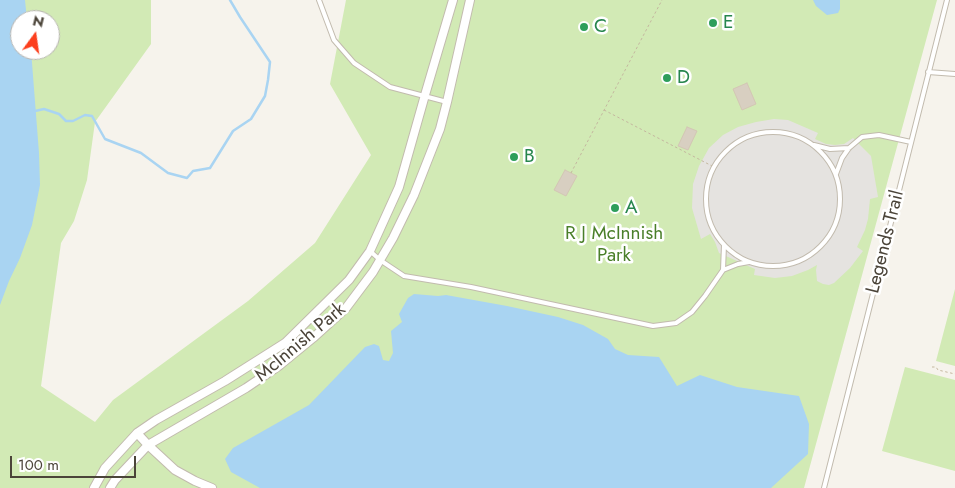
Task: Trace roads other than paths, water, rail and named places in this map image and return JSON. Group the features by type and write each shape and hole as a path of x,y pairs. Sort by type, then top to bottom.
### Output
{"street":[{"name":"McInnish Park","path":"94,488 105,468 138,433 156,420 225,381 285,342 348,280 370,251 400,187 453,0"},
{"name":"McInnish Park","path":"110,488 115,480 148,445 246,388 280,365 313,338 346,308 373,272 394,238 414,195 440,129 470,0"},
{"path":"138,433 175,470 212,488"}],"lane":[{"path":"319,0 334,40 354,63 390,87 447,102"},
{"name":"Legends Trail","path":"824,486 947,0"},
{"path":"928,72 955,74"},
{"path":"812,144 826,157 836,174 840,192 840,211 834,229 825,243 812,254 798,262 782,266 765,266 749,262 736,255 724,245 714,232 708,216 706,199 708,183 714,167 725,152 740,140 758,134 777,132 796,136 812,144 830,149 848,148"},
{"path":"836,174 848,148 862,137 879,135 911,142"},
{"path":"370,251 404,276 471,287 653,326 676,323 692,312 706,296 723,270 724,245"},
{"path":"723,270 749,262"}],"water":[{"path":"0,0 25,0 26,10 10,10 10,60 32,60 40,185 32,225 0,305"},
{"path":"813,0 840,0 840,9 838,13 827,15 816,6"},
{"path":"414,294 446,295 507,306 558,317 583,325 608,339 615,349 628,355 659,357 677,386 700,375 737,387 799,396 809,424 808,454 771,488 260,488 231,472 225,459 233,448 309,405 365,347 374,344 379,346 383,360 389,361 393,353 391,331 402,322 399,314 408,298"}],"waterway":[{"path":"35,111 44,109 59,114 66,121 73,121 85,115 92,116 105,139 141,153 168,173 187,178 193,171 210,168 233,131 251,119 265,96 268,80 270,62 230,0"}],"place":[{"name":"E","path":"713,23"},
{"name":"C","path":"584,27"},
{"name":"D","path":"667,78"},
{"name":"B","path":"514,157"},
{"name":"A","path":"615,208"}],"park label":[{"name":"R J McInnish Park","path":"614,245"}]}
